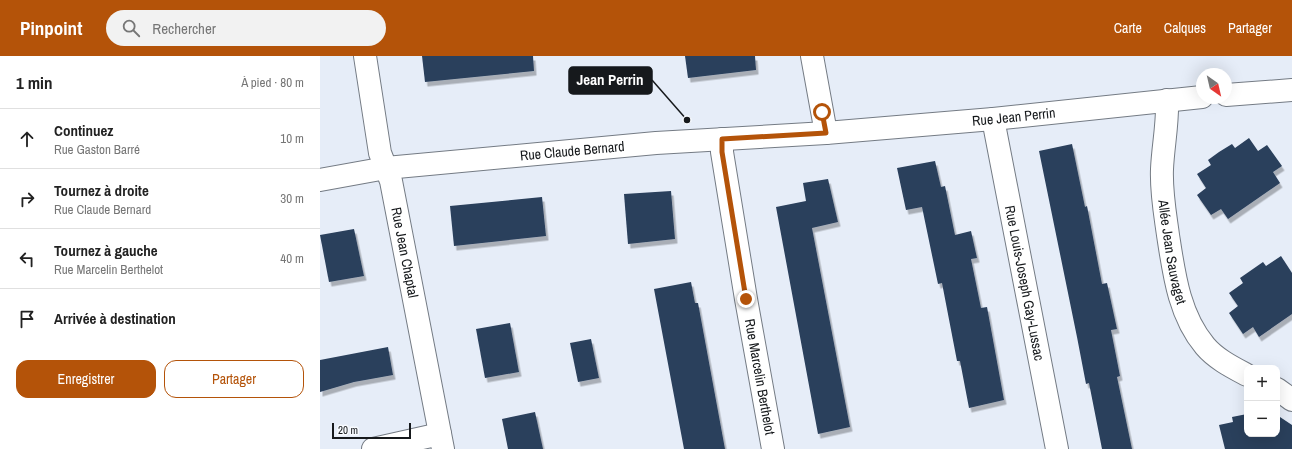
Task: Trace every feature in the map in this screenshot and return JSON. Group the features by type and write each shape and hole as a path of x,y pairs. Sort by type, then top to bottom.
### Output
{"street":[{"name":"Rue Jean Chaptal","path":"365,56 380,154 391,181 441,441"},
{"path":"812,56 826,133"},
{"path":"1232,95 1292,90"},
{"name":"Rue Jean Perrin","path":"826,133 993,119 1196,98"},
{"name":"Allée Jean Sauvaget","path":"1167,100 1168,117 1162,168 1162,196 1173,272 1181,300 1193,329 1205,346 1219,359 1244,373"},
{"name":"Rue Louis-Joseph Gay-Lussac","path":"993,119 1057,448"},
{"name":"Rue Claude Bernard","path":"320,180 386,168 649,144 826,133"},
{"name":"Rue Marcelin Berthelot","path":"722,139 722,152 772,449"},
{"path":"1280,391 1292,400"},
{"path":"373,449 441,441"}],"building":[{"path":"422,56 533,56 534,71 425,82"},
{"path":"685,56 755,56 756,70 688,78"},
{"path":"1249,138 1258,151 1267,145 1282,166 1273,172 1280,183 1228,219 1221,209 1211,215 1197,195 1206,188 1197,174 1211,165 1208,160 1219,152 1232,144 1235,148"},
{"path":"1072,144 1085,207 1087,206 1102,284 1107,283 1117,329 1111,330 1120,376 1117,377 1132,449 1102,449 1089,383 1086,384 1039,151"},
{"path":"935,161 941,187 945,186 955,235 971,231 977,258 971,259 981,308 987,307 1004,400 969,408 960,361 957,361 942,283 938,284 922,207 906,210 897,168"},
{"path":"828,179 838,222 812,228 850,427 818,434 776,207 806,201 803,183"},
{"path":"671,191 675,239 628,244 624,194"},
{"path":"542,197 546,236 454,246 450,206"},
{"path":"354,229 364,276 329,282 320,235"},
{"path":"1281,256 1292,273 1292,314 1259,337 1253,327 1243,334 1229,313 1238,306 1229,293 1243,283 1240,278 1263,262 1266,266"},
{"path":"691,282 695,303 698,303 725,449 684,449 654,289"},
{"path":"510,323 519,372 485,378 476,329"},
{"path":"591,339 599,378 578,382 570,343"},
{"path":"388,347 393,375 354,382 320,392 320,360"},
{"path":"535,412 543,449 508,449 502,419"},
{"path":"1244,415 1244,437 1280,437 1280,417 1292,425 1292,449 1225,449 1219,425 1233,422 1232,417"}],"place":[{"name":"Jean Perrin","path":"687,120"}],"route":[{"path":"746,299 722,152 722,139 826,133 822,112"}]}
